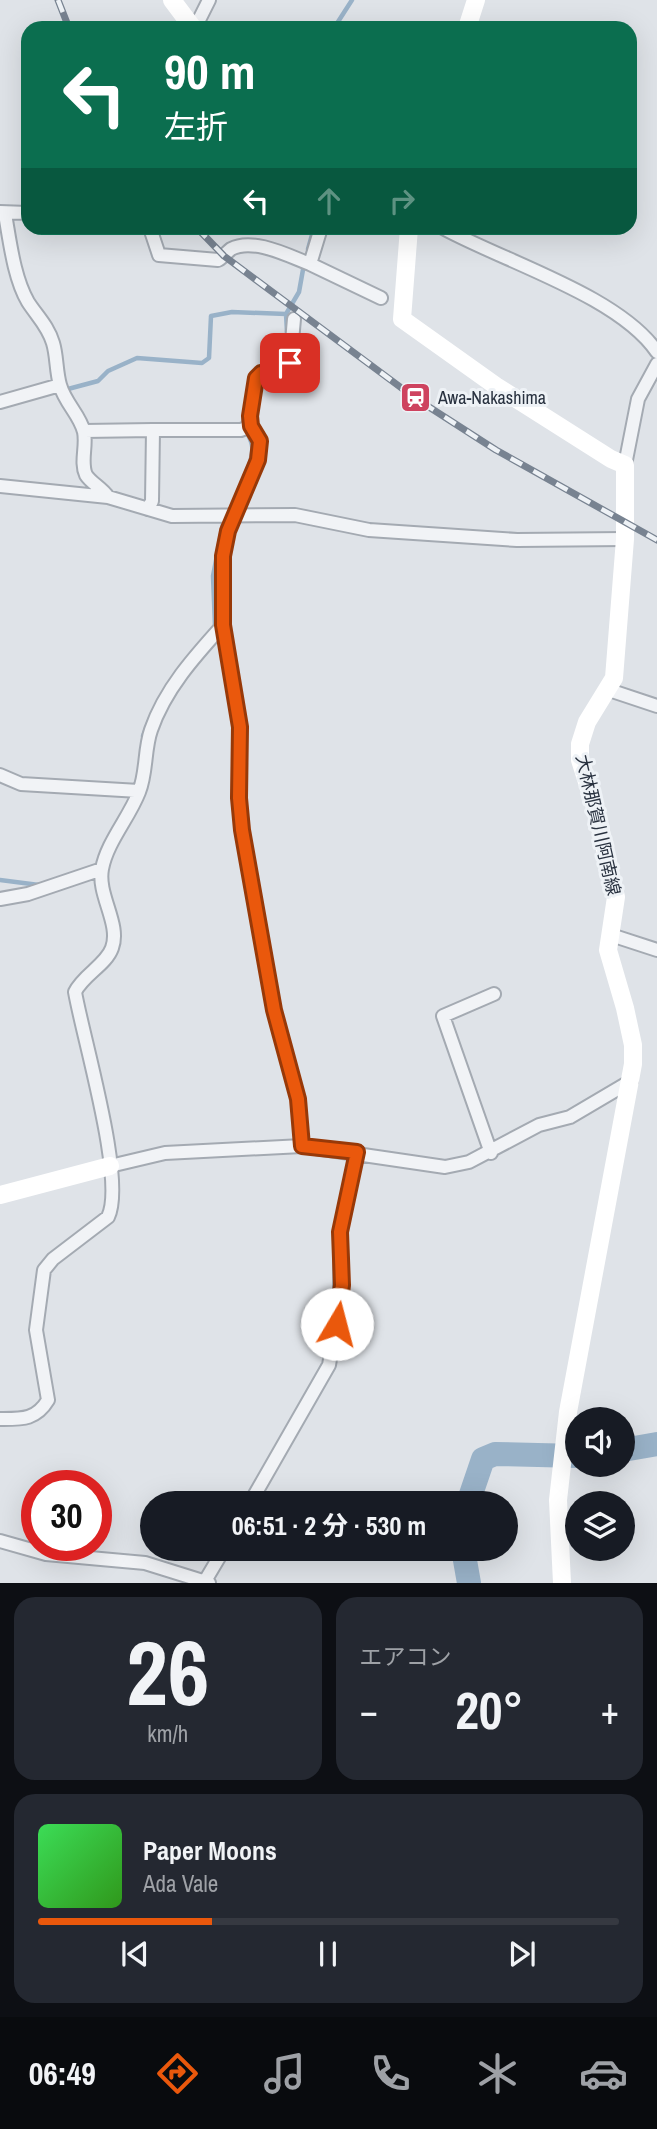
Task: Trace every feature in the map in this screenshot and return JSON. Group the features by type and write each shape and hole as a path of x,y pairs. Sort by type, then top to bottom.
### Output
{"main road":[{"path":"172,0 188,21"},
{"path":"469,21 476,0"},
{"path":"408,235 402,319 496,386 611,459 625,464"},
{"name":"大林那賀川阿南線","path":"562,1583 558,1500 568,1412 631,1081 633,1045 608,950 616,897 580,752 587,722 614,678 625,539 625,464"},
{"path":"0,1195 110,1166"}],"street":[{"path":"198,21 209,0"},
{"path":"21,213 2,213 18,273 28,302 40,315 53,342 60,385 84,432 84,469 88,478 108,497"},
{"path":"152,235 159,255 218,260 230,249 243,245 265,248 306,263 381,298"},
{"path":"306,263 318,235"},
{"path":"458,235 614,310 646,337 657,352"},
{"path":"247,428 256,378 261,373 287,370 290,363 293,319"},
{"path":"625,464 638,399 657,364"},
{"path":"0,402 60,385"},
{"path":"84,432 247,428 260,441 258,460 234,516 223,556 223,625 240,727 239,798 242,830 274,1010 298,1099 302,1146"},
{"path":"148,509 152,500 153,430"},
{"path":"0,486 108,497 172,516 295,515 369,530 517,540 625,539"},
{"path":"0,1419 27,1419 41,1412 48,1400 36,1330 44,1270 53,1259 108,1217 113,1208 110,1166 75,992 80,982 112,949 114,936 104,896 102,869 136,791 150,732 159,709 191,660 223,625"},
{"path":"609,690 657,706"},
{"path":"0,775 21,784 136,791"},
{"path":"0,899 27,894 102,869"},
{"path":"611,934 657,950"},
{"path":"491,1153 443,1016 494,994"},
{"path":"110,1166 165,1153 302,1146 357,1152 422,1166 445,1167 491,1153 514,1137 570,1117 631,1081"},
{"path":"257,1491 329,1365 341,1301 340,1232 357,1152"},
{"path":"0,1541 46,1554 145,1563 207,1582 218,1561"}],"waterway":[{"path":"338,21 352,0"},
{"path":"308,249 312,235"},
{"path":"287,332 286,314 299,292 304,264"},
{"path":"68,389 98,381 108,371 137,358 202,363 209,358 211,316 232,312 286,314"},
{"path":"245,412 243,423 252,447 249,466"},
{"path":"215,626 213,576 223,524"},
{"path":"143,736 150,718"},
{"path":"0,880 39,885"},
{"path":"635,1448 657,1444"},
{"path":"472,1491 483,1459 495,1454 565,1456"},
{"path":"465,1561 469,1583"}],"railway":[{"path":"58,0 66,21"},
{"path":"204,235 224,256 415,398 496,450 657,540"}],"place":[{"name":"Awa-Nakashima","path":"415,398"}],"route":[{"path":"290,363 287,370 261,373 256,378 250,416 251,426 260,441 258,460 228,531 221,588 223,625 240,727 242,760 239,798 242,830 263,935 274,1010 298,1099 302,1146 357,1152 340,1232 342,1285 337,1324"}]}
